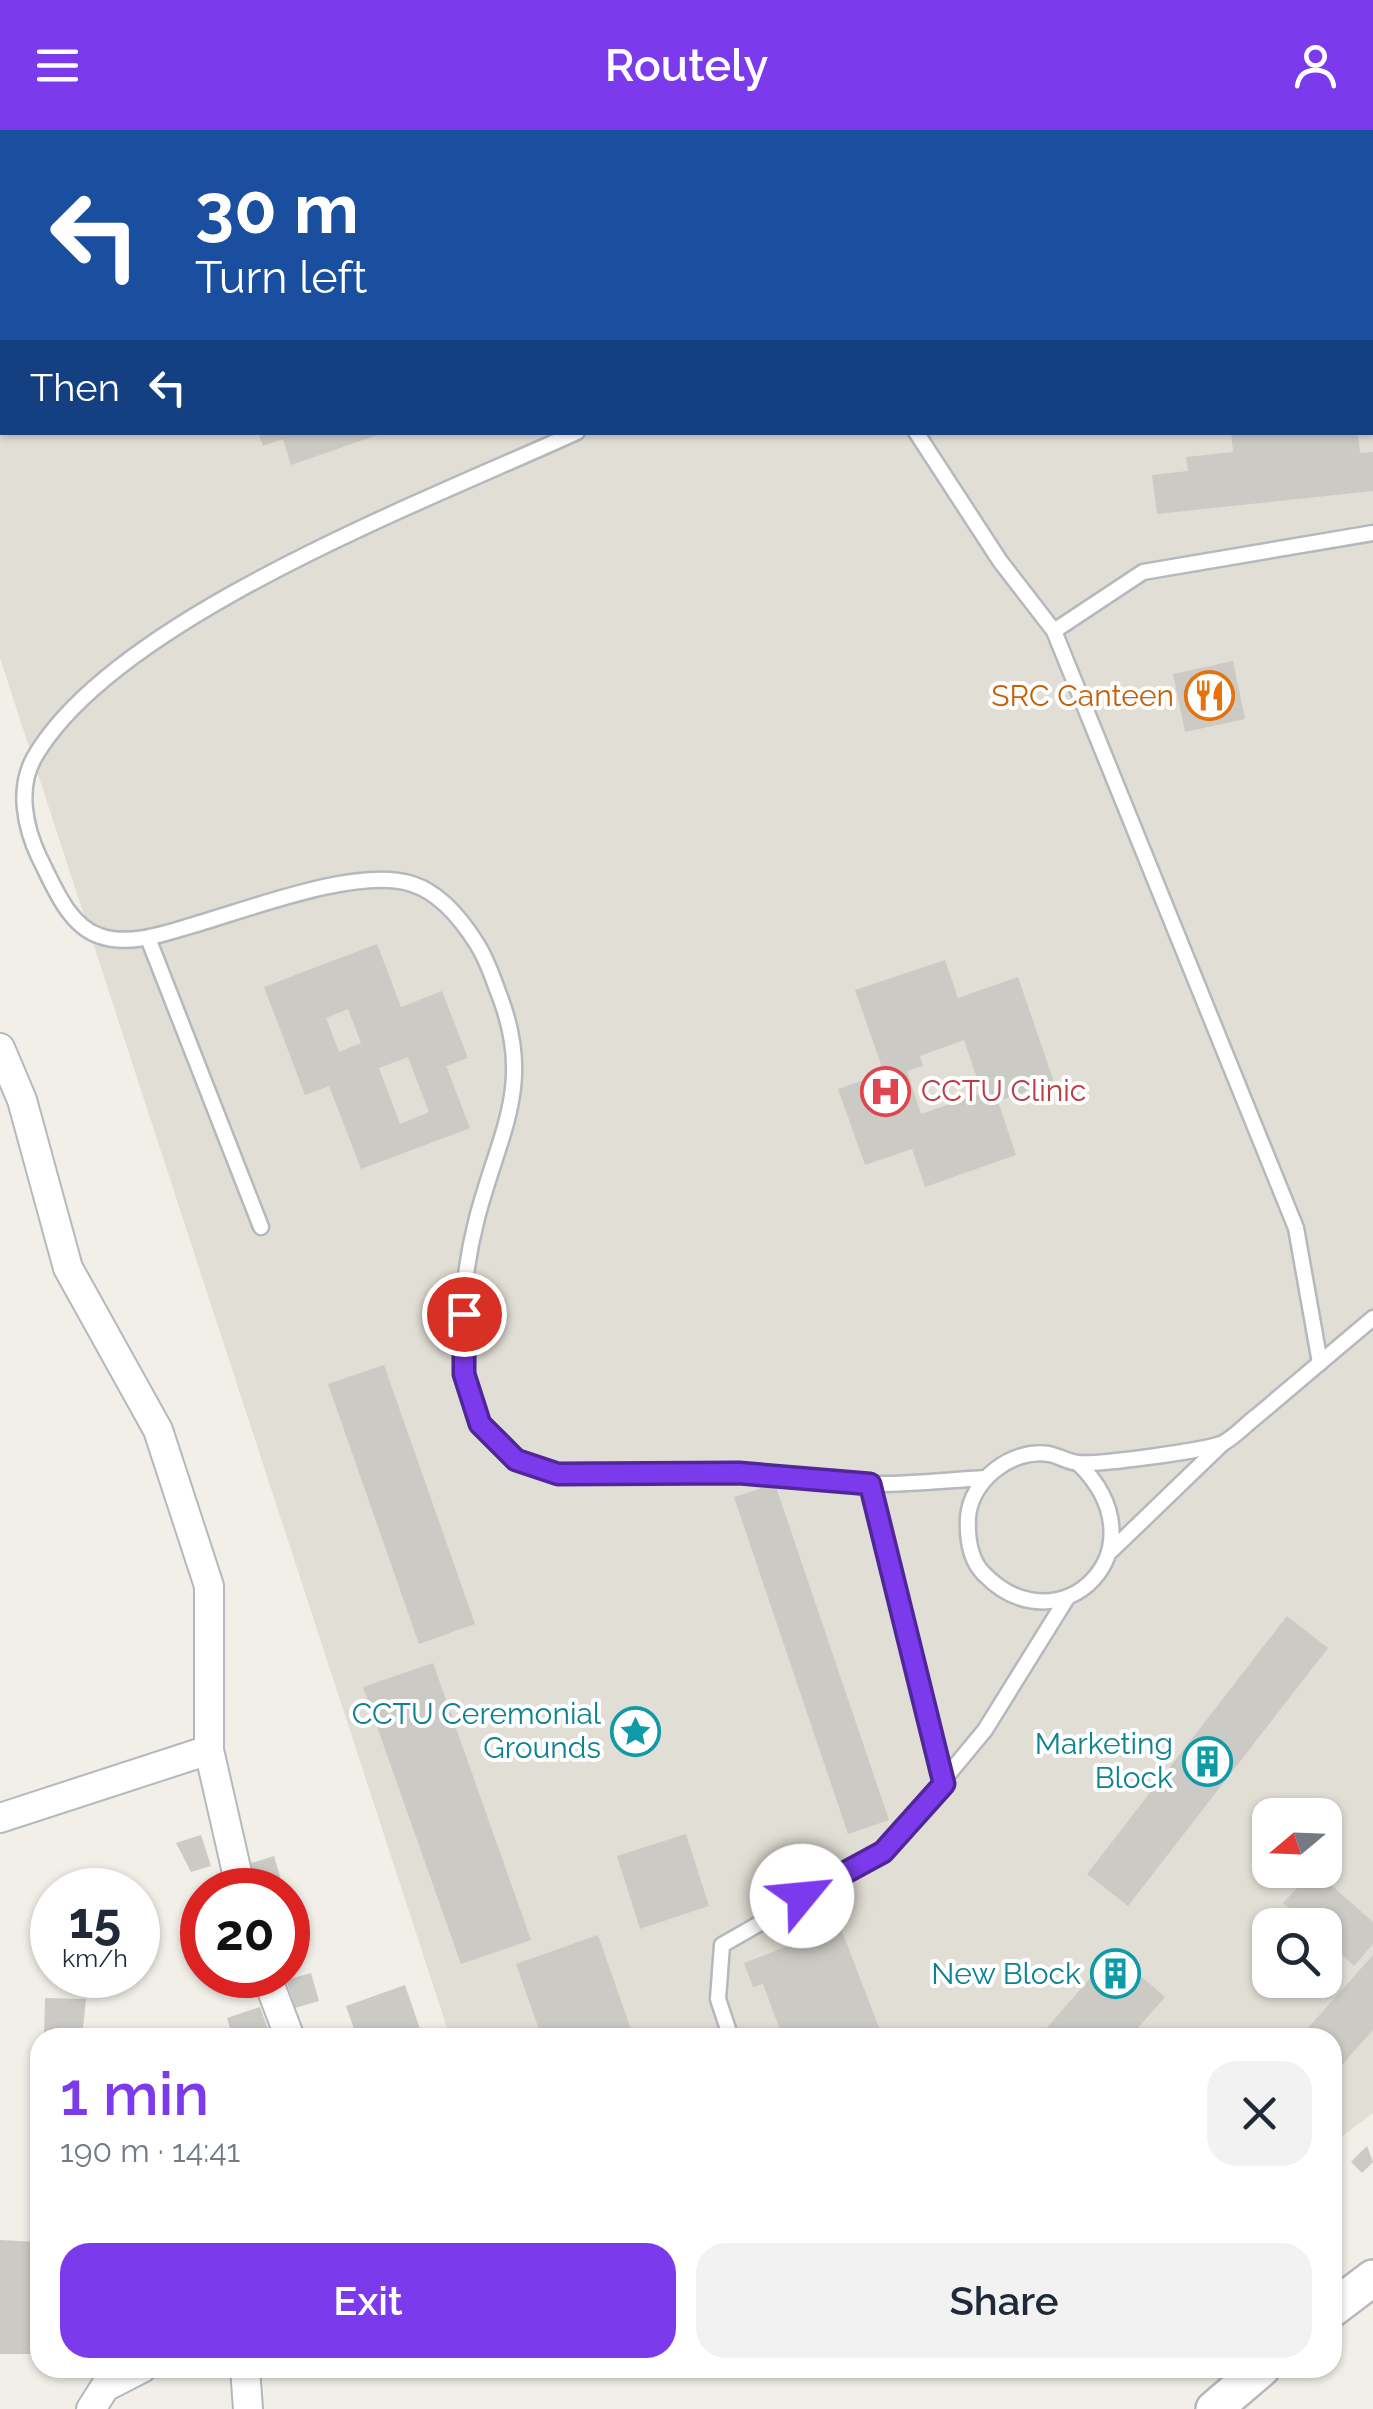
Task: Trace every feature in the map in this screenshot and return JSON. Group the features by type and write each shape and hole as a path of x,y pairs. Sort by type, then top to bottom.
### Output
{"street":[{"path":"0,1048 22,1100 68,1268 158,1430 209,1586 209,1750 237,1868"},
{"path":"0,1818 209,1750"},
{"path":"275,1998 286,2028"},
{"path":"1342,2301 1373,2278"},
{"path":"91,2409 106,2386 122,2378"},
{"path":"246,2378 248,2409"},
{"path":"1214,2409 1250,2378"}],"lane":[{"path":"571,435 328,547 193,616 85,692 32,762 23,800 30,838 66,911 99,936 148,938 364,878 414,884 457,913 483,954 510,1024 517,1074 506,1127 477,1218 464,1284 464,1374 480,1424 516,1460 558,1474 739,1473 870,1484 985,1478"},
{"path":"918,435 1000,561 1054,631 1296,1228 1320,1364"},
{"path":"1054,631 1142,572 1373,533"},
{"path":"148,938 260,1227"},
{"path":"728,2028 718,1999 722,1945 883,1852 944,1784 984,1730 1067,1598 1094,1579 1111,1550 1223,1443 1373,1318"},
{"path":"1067,1598 1035,1602 1004,1592 980,1570 967,1540 969,1506 985,1478 1012,1458 1046,1453 1078,1463 1223,1443"},
{"path":"1078,1463 1102,1486 1114,1517 1111,1550"},
{"path":"870,1484 944,1784"}],"shaded area":[{"path":"0,435 1373,435 1373,2113 1342,2136 1342,2028 447,2028 0,658"}],"building":[{"path":"259,435 377,435 291,465 283,439 263,446"},
{"path":"1231,435 1358,435 1360,453 1373,452 1373,491 1157,514 1152,475 1188,471 1186,457 1233,452"},
{"name":"SRC Canteen","path":"1233,661 1245,719 1185,732 1173,674"},
{"path":"377,944 401,1007 442,991 468,1058 446,1066 470,1128 361,1169 329,1086 305,1095 264,987","holes":["348,1009 361,1043 339,1052 326,1018","408,1057 429,1112 400,1124 379,1068"]},
{"path":"945,960 958,998 1018,977 1054,1082 998,1101 1016,1155 925,1187 912,1149 865,1165 838,1089 884,1073 855,990","holes":["964,1040 982,1093 921,1114 907,1071 923,1066 920,1056"]},
{"path":"384,1365 475,1624 419,1644 328,1384"},
{"path":"775,1484 889,1820 848,1834 734,1497"},
{"name":"Marketing Block","path":"1287,1616 1328,1648 1128,1906 1087,1874"},
{"path":"433,1663 531,1940 461,1964 363,1687"},
{"path":"686,1834 709,1906 640,1929 617,1856"},
{"path":"201,1835 211,1866 189,1868 176,1843"},
{"path":"274,1856 278,1868 249,1868 248,1864"},
{"path":"1297,1888 1334,1888 1373,1922 1373,1944 1354,1966 1342,1955 1342,1908 1289,1908 1283,1903"},
{"path":"840,1926 879,2028 779,2028 763,1984 753,1987 744,1963"},
{"path":"598,1935 631,2028 538,2028 516,1964"},
{"name":"New Block","path":"1113,1952 1165,1997 1138,2028 1047,2028"},
{"path":"1373,1955 1373,2030 1342,2065 1342,2028 1308,2028 1335,1998 1342,1998 1342,1990"},
{"path":"310,1973 319,2001 295,2008 292,1998 310,1998"},
{"path":"405,1985 420,2028 354,2028 346,2006"},
{"path":"45,1998 86,1999 83,2028 44,2028"},
{"path":"260,2007 267,2028 230,2028 227,2018"},
{"path":"1367,2146 1373,2162 1362,2173 1351,2162"},
{"path":"0,2240 30,2242 30,2354 0,2354"}],"place":[{"name":"SRC Canteen","path":"1209,696"},
{"name":"CCTU Clinic","path":"886,1091"},
{"name":"CCTU Ceremonial Grounds","path":"636,1731"},
{"name":"Marketing Block","path":"1208,1761"},
{"name":"New Block","path":"1116,1974"}],"route":[{"path":"464,1314 464,1374 480,1424 516,1460 558,1474 739,1473 870,1484 944,1784 883,1852 802,1896"}]}
